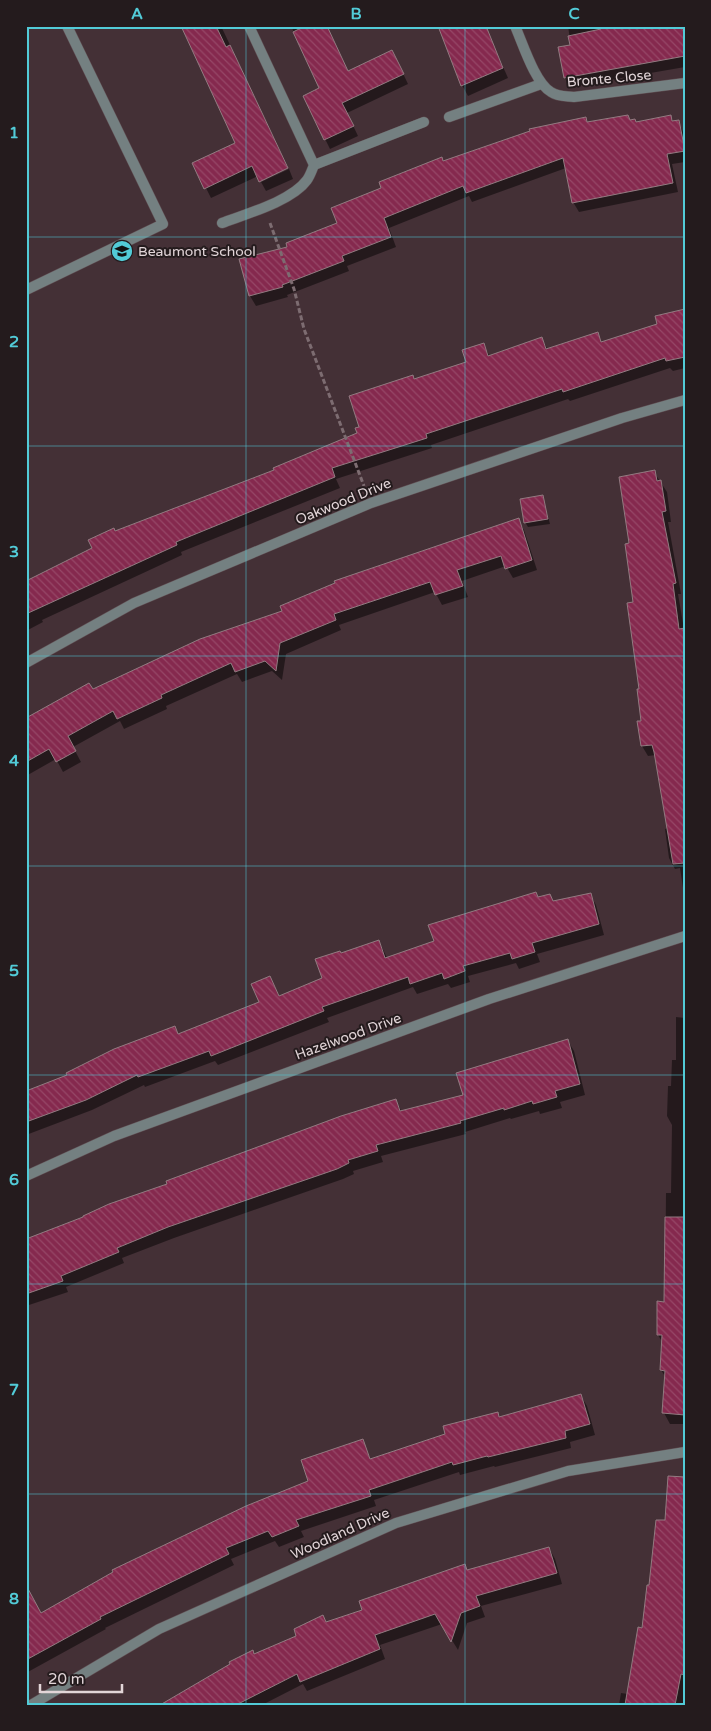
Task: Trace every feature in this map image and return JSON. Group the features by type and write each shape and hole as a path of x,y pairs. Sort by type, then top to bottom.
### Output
{"street":[{"path":"26,290 163,224 67,26"},
{"path":"249,26 314,165"},
{"path":"450,117 541,84 515,26"},
{"name":"Bronte Close","path":"541,84 550,92 560,96 574,97 685,84"},
{"path":"222,223 264,207 299,189 308,179 314,165 424,122"},
{"name":"Oakwood Drive","path":"26,663 134,603 371,502 622,418 685,400"},
{"name":"Hazelwood Drive","path":"26,1176 114,1136 423,1023 489,999 685,936"},
{"name":"Woodland Drive","path":"31,1705 159,1628 396,1523 568,1472 685,1452"}],"path":[{"path":"264,207 294,290 304,329 371,502"}],"building":[{"path":"181,26 216,26 226,47 230,45 288,168 259,182 252,166 204,189 192,163 235,143"},
{"path":"305,26 327,26 348,71 392,50 404,74 342,103 354,126 324,140 303,96 319,88 293,32"},
{"path":"438,26 486,26 503,68 461,86"},
{"path":"601,26 685,26 685,56 564,78 558,47 570,45 568,36 601,29"},
{"path":"628,115 630,120 635,119 636,122 671,115 672,121 679,120 685,151 667,154 673,183 572,203 563,158 466,193 463,186 384,218 391,237 342,256 344,261 282,285 283,287 249,296 239,259 287,247 286,243 337,223 331,208 381,188 379,182 442,157 443,161 530,131 529,129 586,117 587,122"},
{"path":"685,309 685,357 666,361 665,358 563,392 562,389 426,434 427,438 332,468 335,477 176,542 177,545 26,614 26,581 92,548 88,540 114,528 115,531 274,470 273,468 357,433 355,428 359,427 349,396 413,375 414,379 466,362 462,350 484,343 488,356 542,337 546,349 598,332 601,342 657,324 655,316"},
{"path":"655,470 657,481 661,480 666,511 662,512 676,583 673,584 679,629 685,628 685,863 673,864 654,752 652,745 641,746 637,721 641,721 637,689 639,689 627,603 633,602 625,544 629,543 619,477"},
{"path":"543,495 548,519 524,523 520,499"},
{"path":"519,518 532,560 505,569 501,556 457,570 463,586 435,595 430,582 334,614 336,620 280,643 276,671 265,661 235,672 231,663 161,695 162,698 117,719 113,711 68,736 76,751 56,762 49,749 26,762 26,718 89,683 93,689 200,639 282,611 280,606 335,583 334,581"},
{"path":"536,892 538,897 550,894 553,901 591,893 599,924 532,943 535,952 512,959 510,953 463,966 465,971 444,979 442,973 410,984 408,977 322,1007 324,1011 211,1056 209,1051 138,1077 137,1075 86,1100 26,1122 26,1091 67,1075 66,1073 114,1049 175,1026 178,1034 259,1002 251,984 270,976 279,996 322,978 315,959 340,951 341,953 379,940 385,958 434,941 428,925"},
{"path":"568,1039 580,1084 555,1091 557,1097 533,1104 532,1101 504,1110 504,1108 460,1121 461,1123 376,1145 378,1151 348,1160 349,1163 337,1169 168,1227 117,1248 119,1252 61,1276 63,1281 26,1294 26,1239 83,1217 109,1204 167,1184 166,1181 341,1116 396,1099 400,1111 463,1095 456,1073"},
{"path":"665,1217 685,1217 685,1415 662,1413 665,1371 660,1370 662,1335 657,1335 657,1301 664,1302"},
{"path":"581,1394 590,1424 565,1431 566,1438 453,1465 452,1462 369,1490 371,1496 296,1520 299,1526 272,1537 268,1531 226,1548 229,1554 100,1617 101,1619 26,1660 26,1585 41,1613 113,1572 112,1570 246,1506 308,1481 301,1460 363,1439 370,1459 445,1434 443,1426 498,1412 499,1417"},
{"path":"668,1476 685,1477 685,1675 681,1674 675,1705 625,1705 638,1627 642,1628 656,1520 665,1520"},
{"path":"549,1547 557,1573 476,1596 480,1606 461,1613 451,1642 435,1614 375,1635 380,1649 300,1682 297,1674 236,1705 160,1705 230,1664 229,1662 253,1650 254,1654 296,1636 294,1629 323,1615 326,1622 362,1610 359,1601 465,1564 467,1570"}],"place":[{"name":"Beaumont School","path":"122,251"}]}
